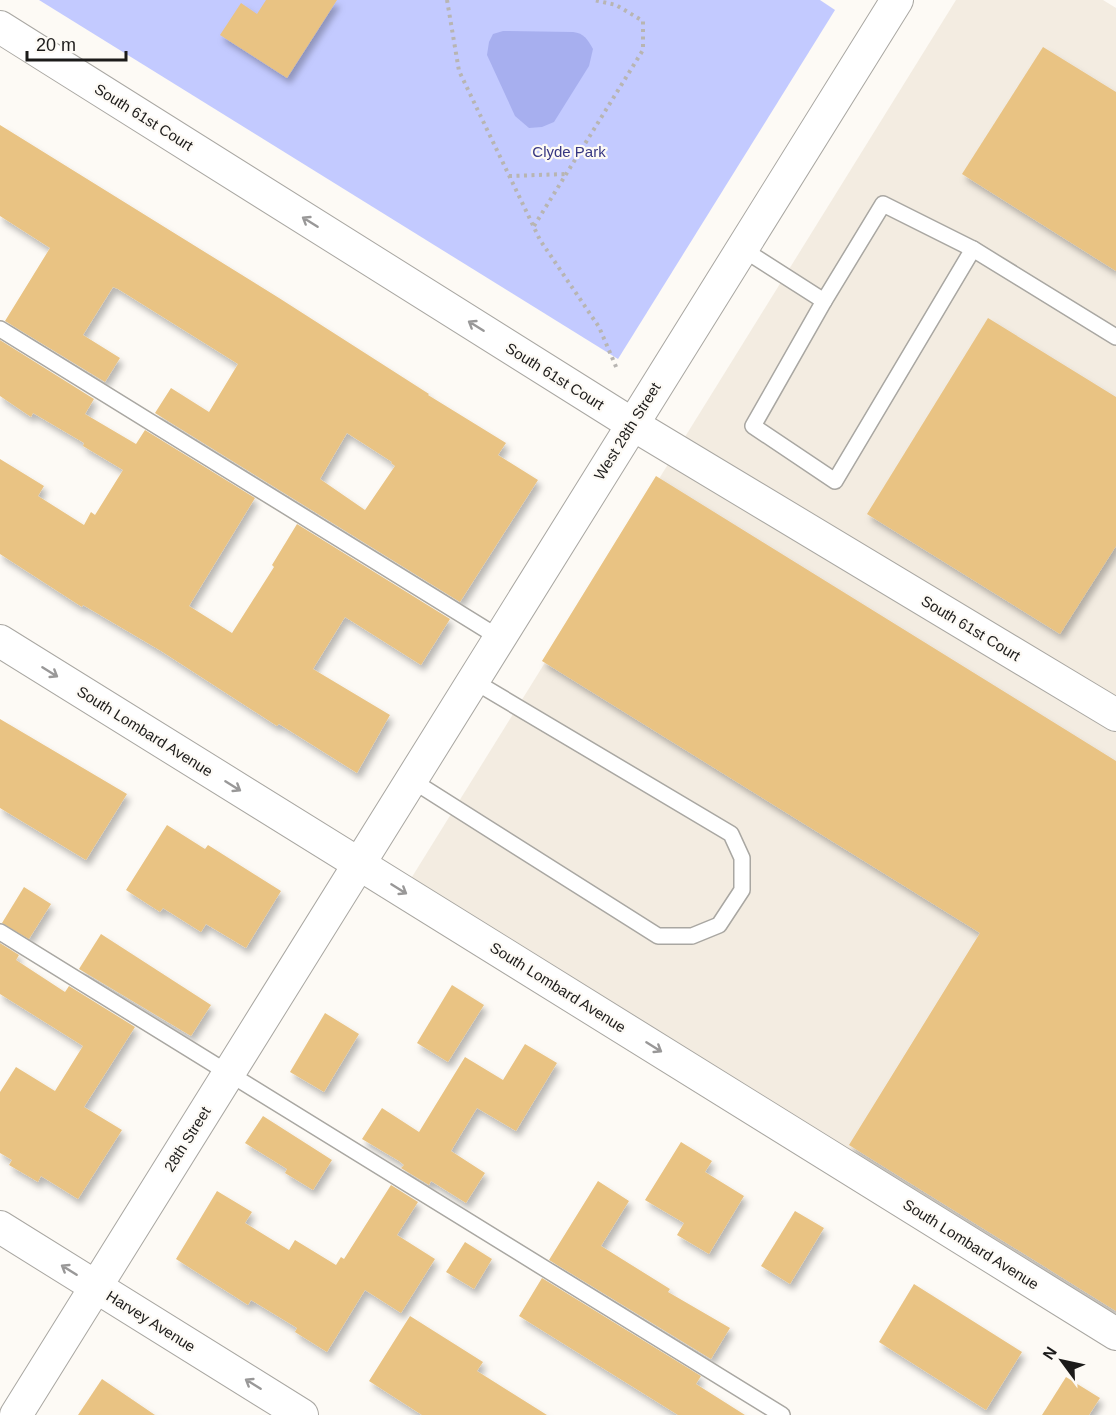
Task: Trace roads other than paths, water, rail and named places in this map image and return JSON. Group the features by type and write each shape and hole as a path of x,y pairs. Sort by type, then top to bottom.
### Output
{"street":[{"name":"West 28th Street","path":"358,863 897,0"},
{"name":"South 61st Court","path":"0,27 632,424 1116,715"},
{"name":"South Lombard Avenue","path":"0,641 1116,1334"},
{"name":"28th Street","path":"16,1415 358,863"},
{"name":"Harvey Avenue","path":"0,1227 302,1415"}],"lane":[{"path":"973,249 835,481 753,426 824,301 883,204 973,249 1116,337"},
{"path":"741,248 824,301"},
{"path":"0,329 498,637"},
{"path":"410,779 658,936 692,936 719,925 742,890 742,858 731,834 472,680"},
{"path":"0,932 782,1415"}],"park label":[{"name":"Clyde Park","path":"569,151"}]}
